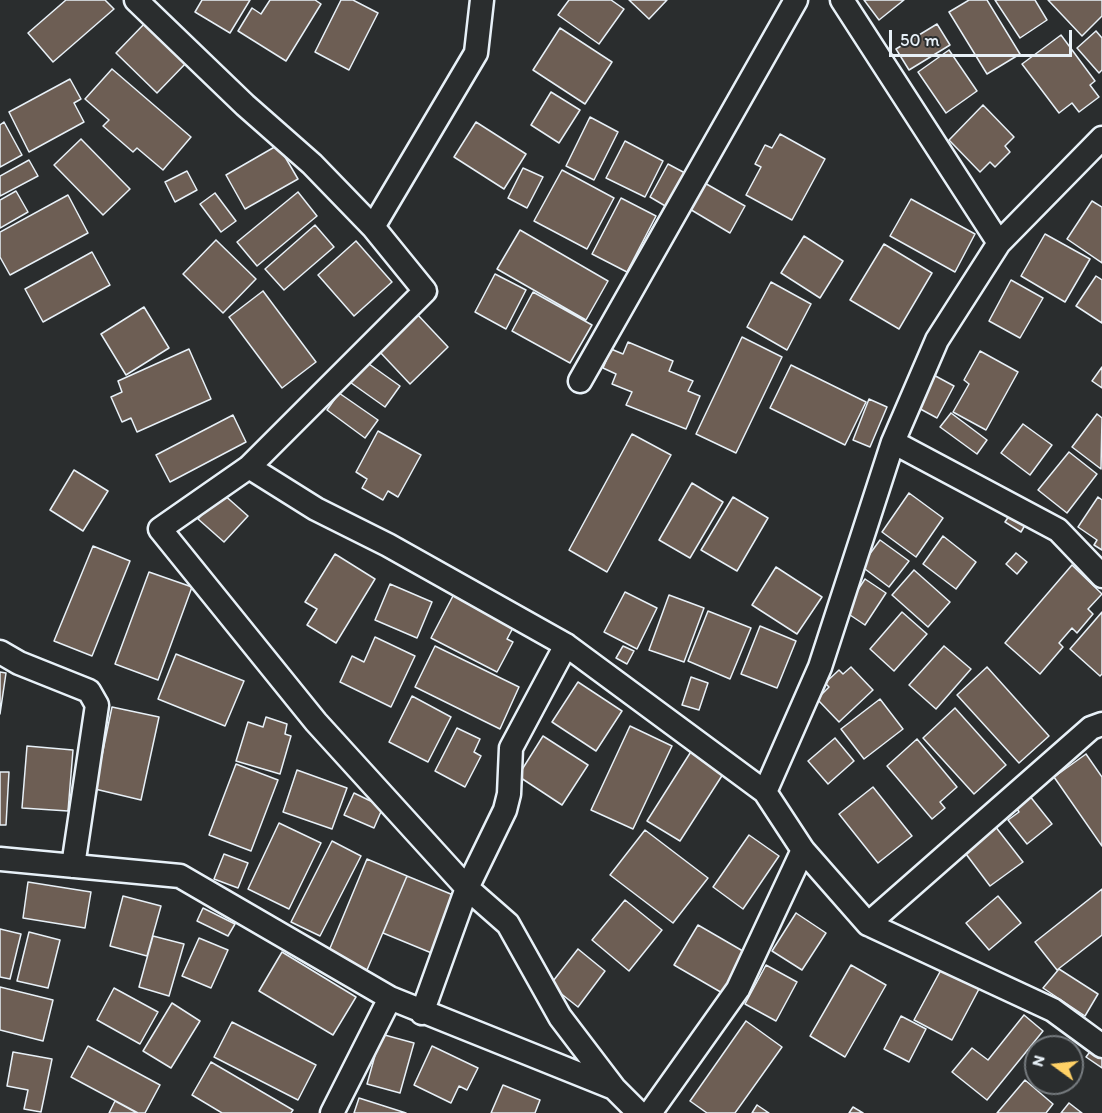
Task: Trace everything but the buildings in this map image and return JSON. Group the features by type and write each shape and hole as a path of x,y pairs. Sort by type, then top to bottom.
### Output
{"street":[{"path":"136,0 245,105 312,164 373,227 425,291 249,467 160,529 316,722 467,888 508,924 560,1017 614,1088 639,1113"},
{"path":"373,227 476,52 482,0"},
{"path":"580,381 796,0"},
{"path":"842,0 999,243"},
{"path":"765,792 820,667 893,442 937,340 999,243 1102,138"},
{"path":"893,442 1058,530 1102,576"},
{"path":"249,467 316,509 388,545 566,645 765,792 804,850 868,924 1053,1010 1102,1046"},
{"path":"422,1013 467,888 505,810 510,777 511,747 566,645"},
{"path":"0,652 19,663 89,691 97,705 73,866"},
{"path":"868,924 1091,728 1102,724"},
{"path":"650,1113 738,989 804,850"},
{"path":"0,859 180,876 390,998 422,1013 614,1088"},
{"path":"332,1113 390,998"}]}
